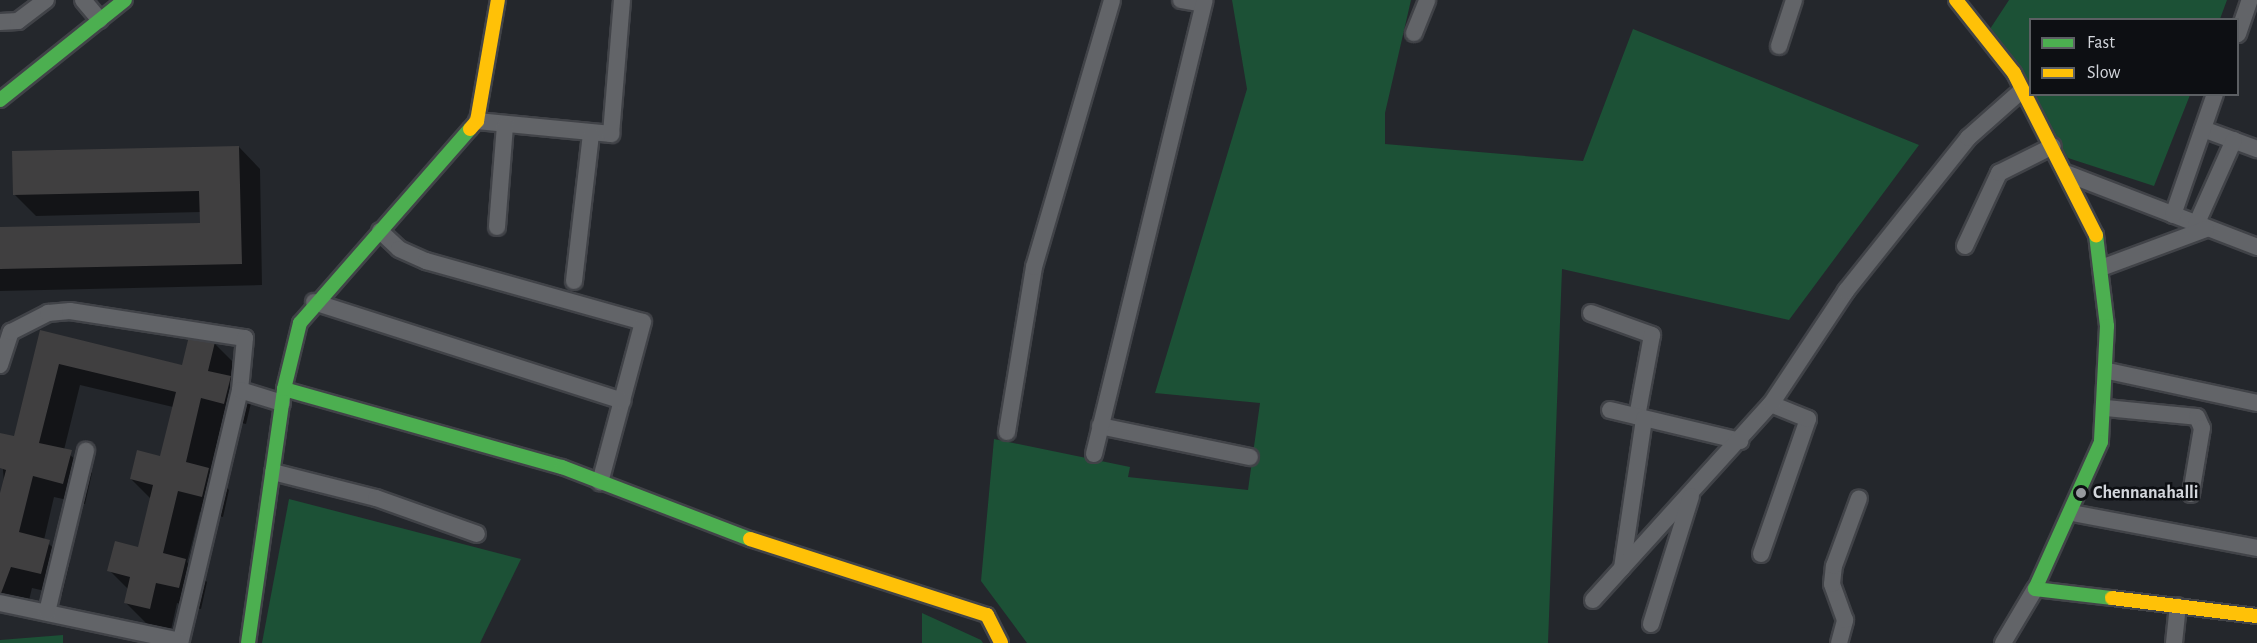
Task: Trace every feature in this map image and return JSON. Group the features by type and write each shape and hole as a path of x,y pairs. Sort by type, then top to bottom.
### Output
{"street":[{"path":"0,22 18,21 46,0"},
{"path":"83,0 100,20"},
{"path":"0,100 125,0"},
{"path":"248,643 283,396 300,323 314,302 477,121 498,0"},
{"path":"477,121 604,136 614,126 622,0"},
{"path":"1007,432 1034,267 1112,0"},
{"path":"1094,454 1204,2 1180,0"},
{"path":"1414,33 1427,0"},
{"path":"1779,46 1794,0"},
{"path":"2239,31 2250,0"},
{"path":"1958,1 2022,90 2068,174 2090,216 2101,268 2108,371 2101,442 2072,513 2035,589 2002,643"},
{"path":"1593,600 1740,441 1771,404 1846,291 1968,138 2022,90"},
{"path":"2173,215 2215,96"},
{"path":"497,227 505,125"},
{"path":"2203,129 2257,149"},
{"path":"574,281 591,135"},
{"path":"2101,268 2201,227 2234,140"},
{"path":"1965,246 1999,173 2053,146"},
{"path":"2068,174 2257,247"},
{"path":"380,231 399,249 426,261 643,322 600,482"},
{"path":"314,302 623,401"},
{"path":"0,365 11,332 48,313 70,311 245,338 240,390 180,642 0,603"},
{"path":"1591,313 1652,335 1622,568"},
{"path":"2108,371 2257,403"},
{"path":"240,390 283,396 600,482 745,537 987,615 1001,643"},
{"path":"1761,554 1808,418 1771,404"},
{"path":"2106,408 2197,417 2202,428 2191,494"},
{"path":"1610,410 1740,441"},
{"path":"1101,426 1250,457"},
{"path":"47,612 86,451"},
{"path":"273,472 376,498 477,534"},
{"path":"1651,624 1692,491"},
{"path":"1839,643 1845,620 1832,584 1834,566 1859,498"},
{"path":"2072,513 2257,548"},
{"path":"2035,589 2257,616"},
{"path":"2174,643 2178,606"}],"green space":[{"path":"1232,0 1411,0 1385,113 1385,144 1583,161 1633,29 1919,145 1789,320 1562,269 1548,643 1027,643 981,581 994,439 1130,467 1128,477 1248,490 1260,403 1155,393 1247,89"},
{"path":"2009,0 2227,0 2220,18 2029,18 2029,94 1990,29"},
{"path":"2031,96 2190,96 2154,186 2068,158"},
{"path":"289,499 521,559 480,643 262,643"},
{"path":"922,613 981,640 983,643 922,643"},
{"path":"63,635 63,643 0,643 0,640"}],"building":[{"path":"239,146 242,264 0,269 0,227 200,223 199,191 13,195 12,151"},
{"path":"40,330 182,365 189,336 215,342 208,371 231,376 224,404 201,398 186,462 209,468 202,497 178,491 163,553 186,559 179,588 156,583 150,609 124,603 130,577 107,571 115,541 138,547 153,485 130,479 137,450 160,456 176,392 59,364 39,443 72,450 63,484 33,476 19,532 50,540 41,574 11,567 0,596 0,493 6,470 0,468 0,433 14,436"}],"traffic: fast":[{"path":"0,100 125,0"},
{"path":"248,643 284,389 300,323 470,129"},
{"path":"2096,235 2107,326 2101,442 2035,589 2112,598"},
{"path":"284,389 562,467 750,539"}],"traffic: slow":[{"path":"470,129 477,121 498,0"},
{"path":"1956,0 2014,73 2096,235"},
{"path":"750,539 987,615 1001,643"},
{"path":"2112,598 2257,616"}],"place":[{"name":"Chennanahalli","path":"2081,493"}]}
